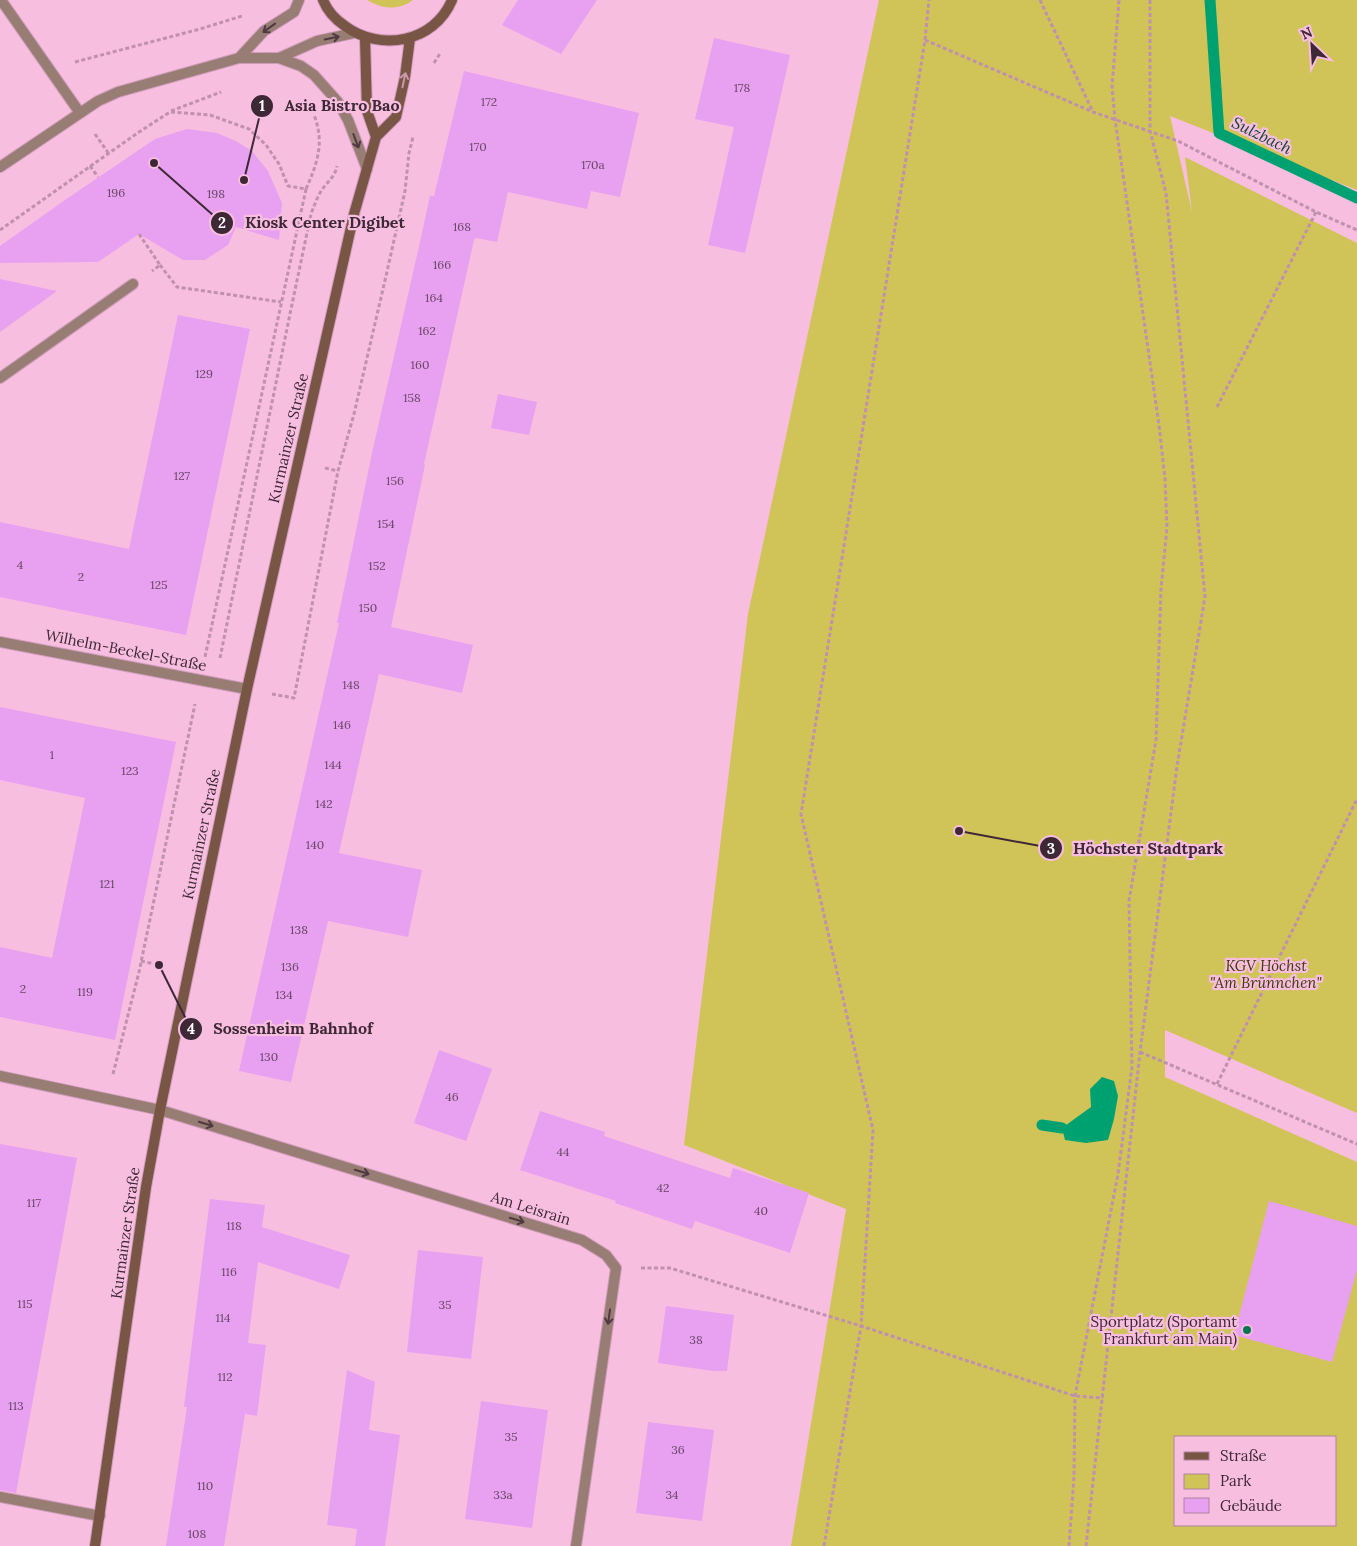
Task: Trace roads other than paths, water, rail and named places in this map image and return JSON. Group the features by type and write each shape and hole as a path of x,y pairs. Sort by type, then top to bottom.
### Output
{"main road":[{"path":"323,0 337,21 354,33 365,38 380,41 396,41 410,38 427,30 440,18 452,0"},
{"path":"365,38 367,111 376,137"},
{"name":"Kurmainzer Straße","path":"95,1546 146,1187 246,689 354,214 376,137 396,117 405,78 410,38"}],"street":[{"path":"2,0 80,113"},
{"path":"240,58 264,31 294,12 299,0"},
{"path":"278,58 317,41 354,33"},
{"path":"0,167 80,113 118,92 240,58 278,58 300,66 314,75 338,102 348,120 367,169"},
{"path":"0,378 133,284"},
{"name":"Wilhelm-Beckel-Straße","path":"0,642 246,689"},
{"name":"Am Leisrain","path":"0,1076 160,1110 582,1240 606,1255 616,1268 576,1546"},
{"path":"0,1497 100,1516"}],"waterway":[{"name":"Sulzbach","path":"1210,0 1219,133 1357,198"},
{"path":"1042,1125 1062,1128"}],"place":[{"name":"Kiosk Center Digibet","path":"154,163"},
{"name":"Asia Bistro Bao","path":"244,180"},
{"name":"Höchster Stadtpark","path":"959,831"},
{"name":"Sossenheim Bahnhof","path":"159,965"},
{"name":"Sportplatz (Sportamt Frankfurt am Main)","path":"1247,1330"}],"park label":[{"name":"KGV Höchst \"Am Brünnchen\"","path":"1266,974"}]}
